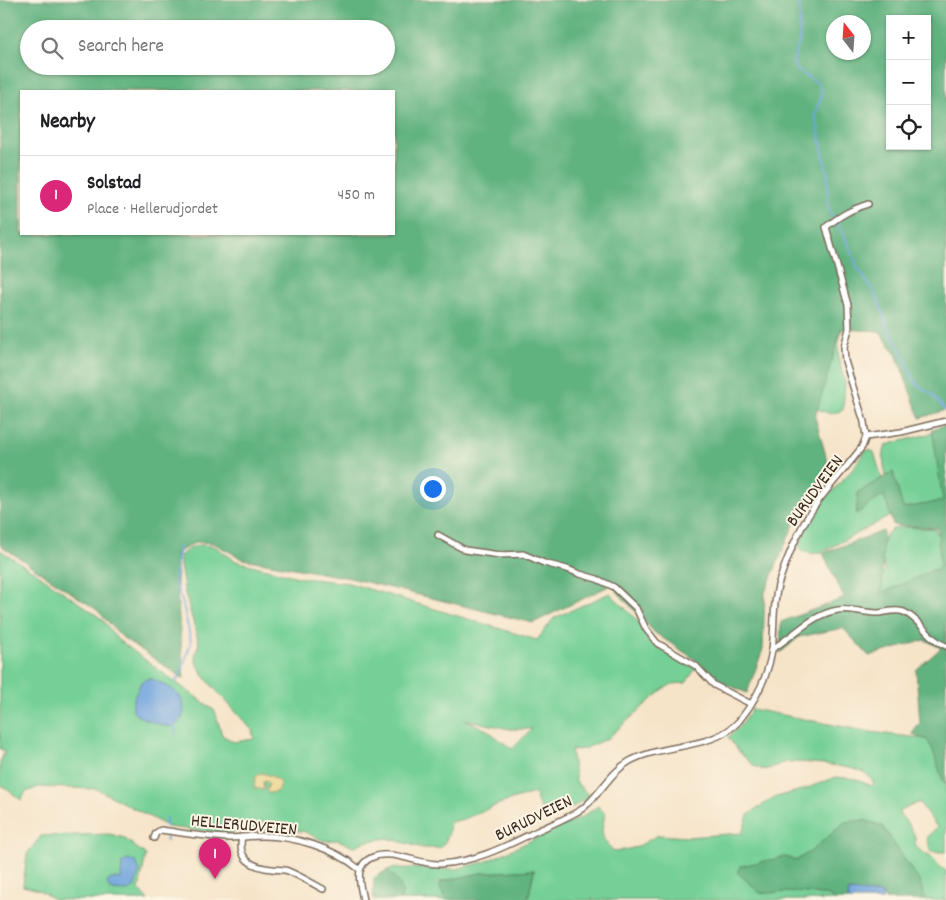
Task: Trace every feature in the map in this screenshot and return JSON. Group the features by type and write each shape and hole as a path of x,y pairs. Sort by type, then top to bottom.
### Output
{"street":[{"path":"868,204 852,209 826,227 848,305 848,328 844,347 845,361 864,422 866,437 901,432 946,421"},
{"name":"BURUDVEIEN","path":"359,869 372,857 384,855 437,864 474,859 493,852 582,810 592,802 616,773 640,756 722,735 739,721 764,680 772,649 774,604 785,564 800,530 814,506 862,448 866,437"},
{"path":"438,535 465,550 500,555 523,554 544,563 597,579 614,587 636,608 646,629 656,643 696,666 714,685 751,704"},
{"path":"772,649 811,620 839,610 878,613 900,611 912,618 932,638 946,646"},
{"name":"HELLERUDVEIEN","path":"154,838 156,833 161,830 228,838 263,836 296,840 334,854 351,862 359,869"},
{"path":"242,837 240,850 247,860 256,866 285,870 323,889"},
{"path":"359,869 363,900"}],"green space":[{"path":"0,0 946,0 946,410 920,418 896,354 879,331 841,329 815,417 830,470 798,515 765,592 763,649 747,693 718,681 696,660 655,633 611,585 533,623 350,578 243,559 213,543 196,542 177,553 177,594 184,679 122,637 97,610 0,545"},
{"path":"842,328 838,346 839,361 845,383 843,410 831,414 814,408 804,329"},
{"path":"946,425 946,783 943,781 932,748 927,740 912,734 920,723 916,670 941,648 925,640 869,656 843,628 799,637 780,653 781,622 844,598 823,553 883,531 882,593 940,567 938,528 893,525 884,495 856,514 858,492 893,472 903,508 943,501 932,429"},
{"path":"932,433 936,443 946,505 904,512 899,506 887,480 884,461 886,445"},
{"path":"865,451 874,452 892,513 890,516 822,552 812,553 804,551 799,546 800,540 817,510 852,470"},
{"path":"907,527 935,529 941,539 946,565 880,602 876,581 885,572 882,554 883,541 889,531"},
{"path":"198,545 214,546 236,561 302,578 349,583 537,640 554,618 610,593 638,621 648,640 674,658 696,668 686,683 672,684 662,690 608,738 584,749 571,750 576,782 589,796 570,809 540,808 534,793 499,804 464,819 450,822 448,836 440,848 423,848 387,838 364,842 353,847 338,840 324,841 303,831 248,830 227,834 169,827 97,789 39,787 26,792 21,800 0,784 0,762 5,751 0,749 0,550 102,619 117,639 215,711 222,735 234,742 254,739 252,730 208,681 197,665 195,656 199,643 185,593 180,566 180,556 188,549","holes":["464,719 509,729 532,729 512,749 487,730"]},
{"path":"752,709 870,732 927,739 943,781 946,783 946,852 931,852 927,838 937,827 919,802 898,812 913,832 915,845 946,871 946,900 926,900 919,881 882,826 864,820 797,860 784,857 760,893 799,892 830,896 834,900 528,900 534,870 481,873 440,882 440,888 446,900 399,900 402,896 387,870 398,868 456,869 485,862 584,816 598,806 605,814 602,835 606,843 615,852 637,847 658,835 687,837 742,833 748,815 773,798 805,789 836,777 856,779 871,786 874,783 863,772 836,766 790,762 767,769 756,767 742,755 728,737 740,726"},
{"path":"864,820 882,826 919,881 926,900 885,900 883,894 849,891 848,900 834,900 830,896 799,892 760,893 737,872 741,866 784,857 797,860 811,851 845,822"},
{"path":"110,834 124,838 146,855 139,889 148,900 55,900 39,890 23,886 27,854 41,836"},
{"path":"387,870 400,884 402,888 401,896 399,900 374,900 374,878"},
{"path":"534,870 528,900 446,900 440,888 440,882 481,873"}],"sand":[{"path":"262,773 274,777 280,783 280,787 276,792 268,793 266,791 269,784 266,781 263,782 263,790 254,788 255,779 258,774"}],"water":[{"path":"150,678 174,691 183,702 184,712 176,725 165,726 136,715 133,707 134,699 141,682"},
{"path":"128,860 136,862 140,871 134,888 127,891 111,890 107,884 109,880 121,879 122,863"},
{"path":"849,891 883,894 882,900 848,900"}],"waterway":[{"path":"799,0 800,38 793,61 797,70 819,84 822,95 815,114 828,176 827,201 830,213 840,227 857,267 877,297 888,329 917,385 930,393 946,411"},
{"path":"176,682 181,673 191,642 183,604 174,581 179,547"},
{"path":"175,725 176,734"},
{"path":"166,818 166,827"},
{"path":"166,836 167,840"}],"place":[{"name":"Solstad","path":"215,879"}]}
